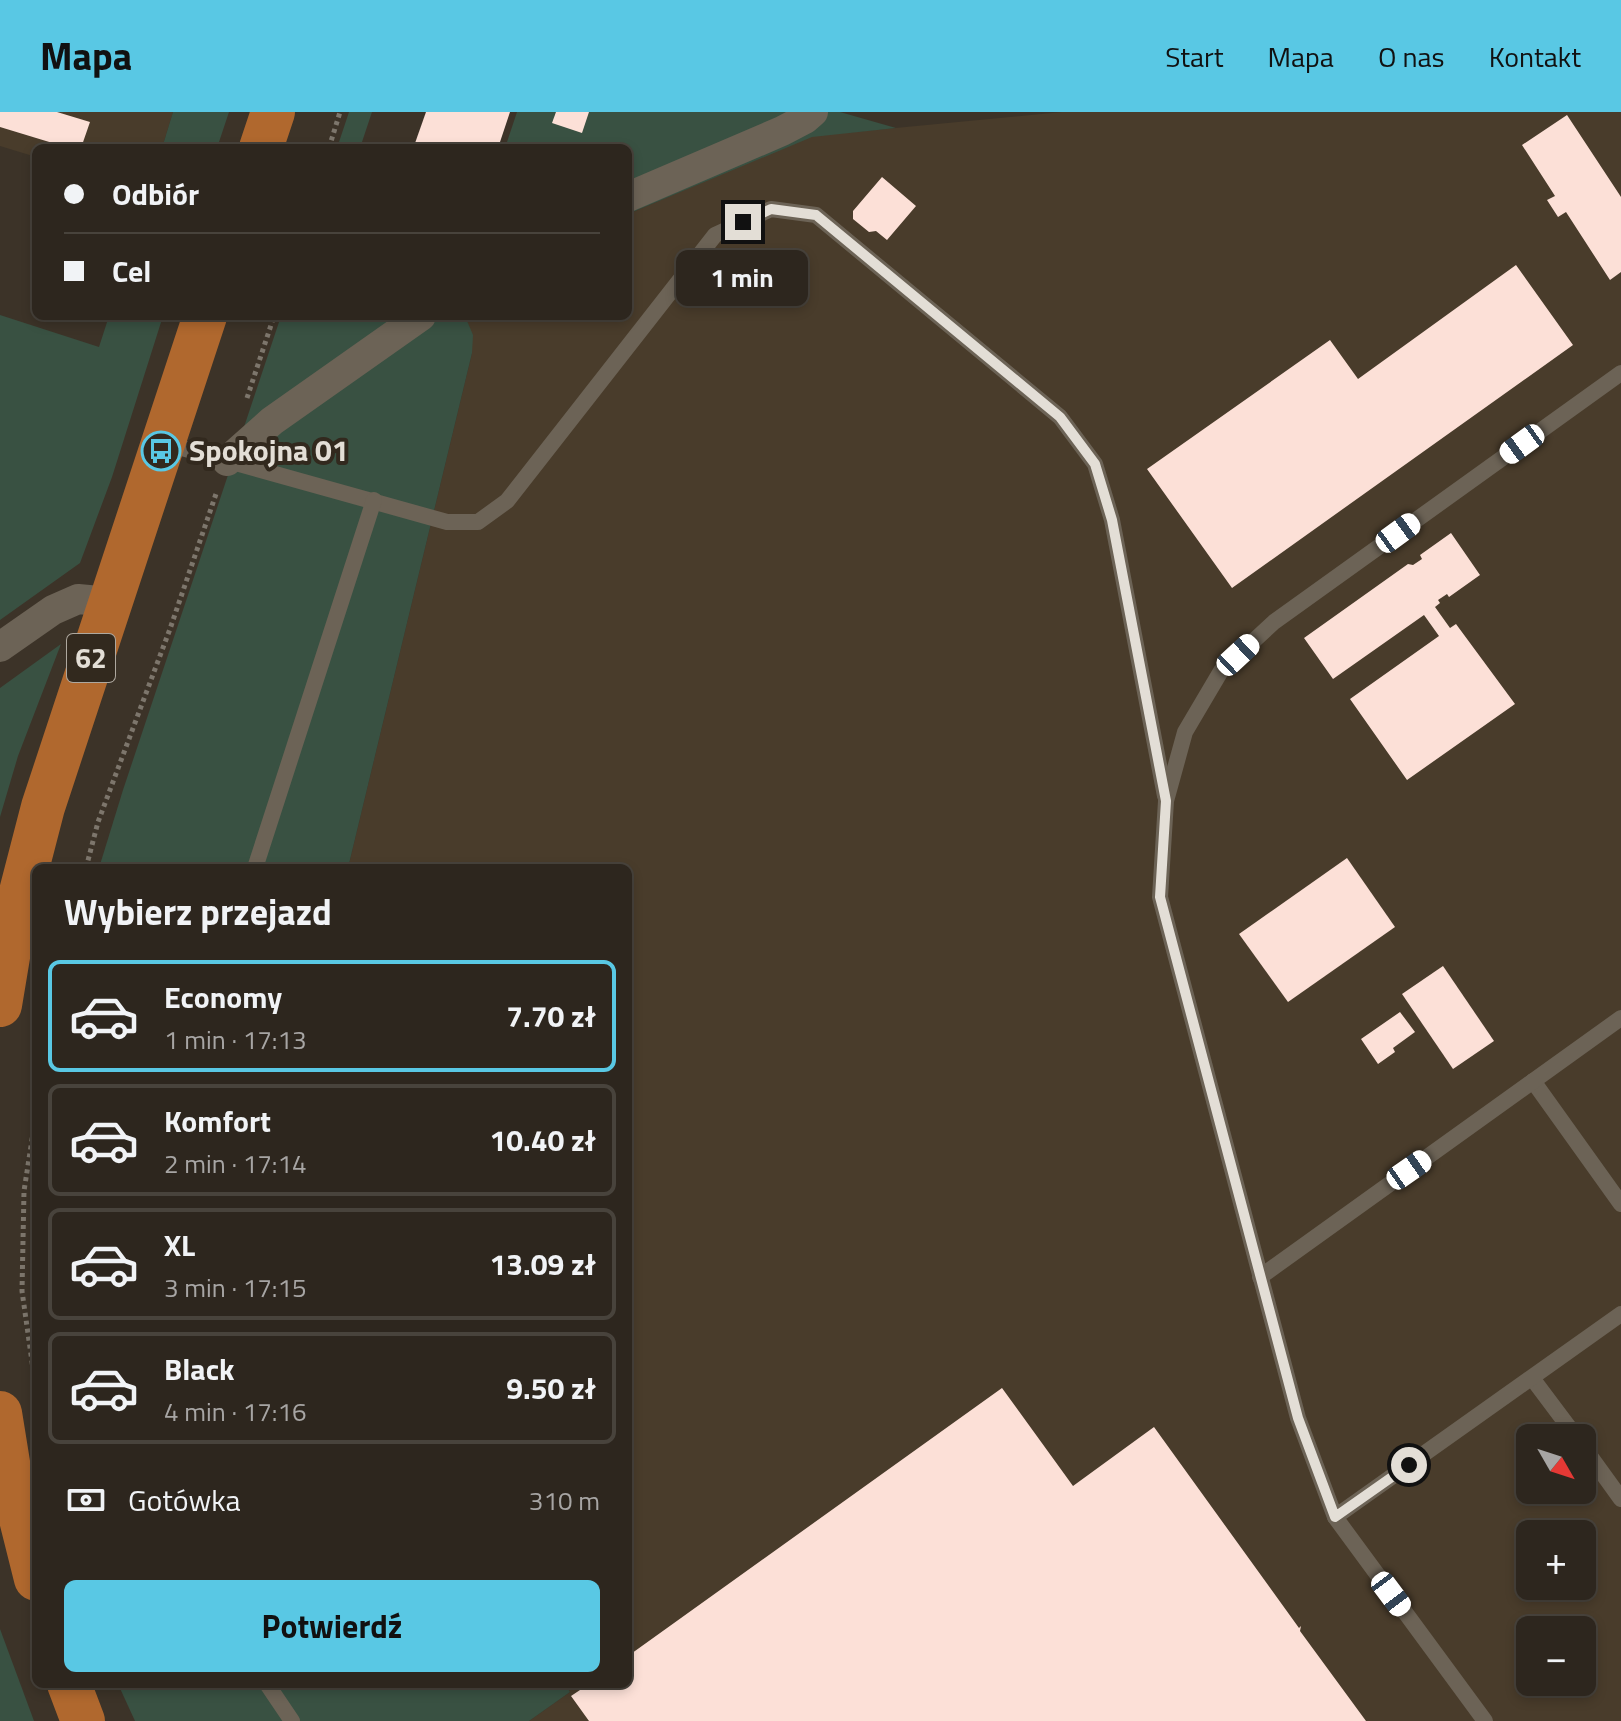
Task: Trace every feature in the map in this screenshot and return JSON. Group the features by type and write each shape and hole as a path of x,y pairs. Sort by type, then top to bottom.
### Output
{"main road":[{"path":"262,144 273,112"},
{"name":"62","path":"0,1005 15,915 43,807 204,320"},
{"path":"0,1413 10,1475 32,1563"},
{"path":"71,1688 83,1721"}],"street":[{"path":"632,195 782,131 813,112"},
{"path":"227,461 272,421 415,320"},
{"path":"0,647 53,610 78,599 110,602"}],"lane":[{"path":"164,443 447,522 478,522 507,501 715,235 771,209 816,215 1060,417 1095,464 1112,520 1166,801"},
{"path":"1485,1721 1335,1517 1298,1418 1160,897 1166,801 1185,732 1221,671 1274,622 1621,373"},
{"path":"256,864 374,500"},
{"path":"1260,1277 1621,1018"},
{"path":"1533,1081 1621,1204"},
{"path":"1335,1517 1621,1314"},
{"path":"1532,1378 1566,1424"},
{"path":"1596,1464 1621,1499"},
{"path":"270,1688 292,1721"}],"path":[{"path":"330,144 340,112"},
{"path":"246,403 273,320"},
{"path":"87,864 98,822 170,629 227,461"},
{"path":"32,1140 24,1191 22,1291 32,1362"}],"shaded area":[{"path":"0,112 173,112 163,144 32,144 32,156 0,146"},
{"path":"1062,112 1621,112 1621,1721 529,1721 570,1692 567,1688 632,1688 632,864 349,864 472,353 472,335 466,320 632,320 632,212 812,136"}],"green space":[{"path":"173,112 229,112 218,144 163,144"},
{"path":"349,112 372,112 361,144 338,144"},
{"path":"517,112 840,112 896,128 812,137 632,212 632,144 506,144"},
{"path":"0,315 99,347 108,320 162,320 112,477 80,563 0,620"},
{"path":"280,320 467,320 473,335 472,353 349,864 100,864"},
{"path":"61,644 18,756 0,817 0,688"},
{"path":"0,1629 34,1721 0,1721"},
{"path":"120,1688 568,1688 570,1692 529,1721 135,1721"}],"building":[{"path":"0,112 57,112 90,122 82,144 56,144 0,127"},
{"path":"426,112 510,112 499,144 415,144"},
{"path":"556,112 589,112 582,133 552,123"},
{"path":"1567,115 1621,197 1621,272 1610,280 1566,212 1558,217 1547,200 1555,196 1522,145"},
{"path":"882,177 916,206 887,240 876,231 869,232 853,219 853,211"},
{"path":"1516,265 1573,345 1232,588 1147,469 1330,340 1358,379"},
{"path":"1451,533 1480,575 1449,597 1447,594 1438,600 1440,603 1435,607 1450,628 1456,624 1515,704 1407,780 1350,699 1439,636 1424,615 1333,679 1304,638 1408,564 1413,565 1422,559 1420,555"},
{"path":"1347,858 1395,927 1288,1002 1239,934"},
{"path":"1443,966 1494,1041 1453,1069 1402,994"},
{"path":"1400,1012 1415,1032 1378,1064 1361,1039"},
{"path":"1002,1388 1073,1486 1154,1427 1299,1628 1301,1626 1300,1631 1366,1721 589,1721 571,1696 583,1688 632,1688 632,1653"}],"place":[{"name":"Spokojna 01","path":"161,451"}],"route":[{"path":"743,222 771,209 816,215 1060,417 1095,464 1112,520 1166,801 1160,897 1298,1418 1335,1517 1409,1465"}]}
